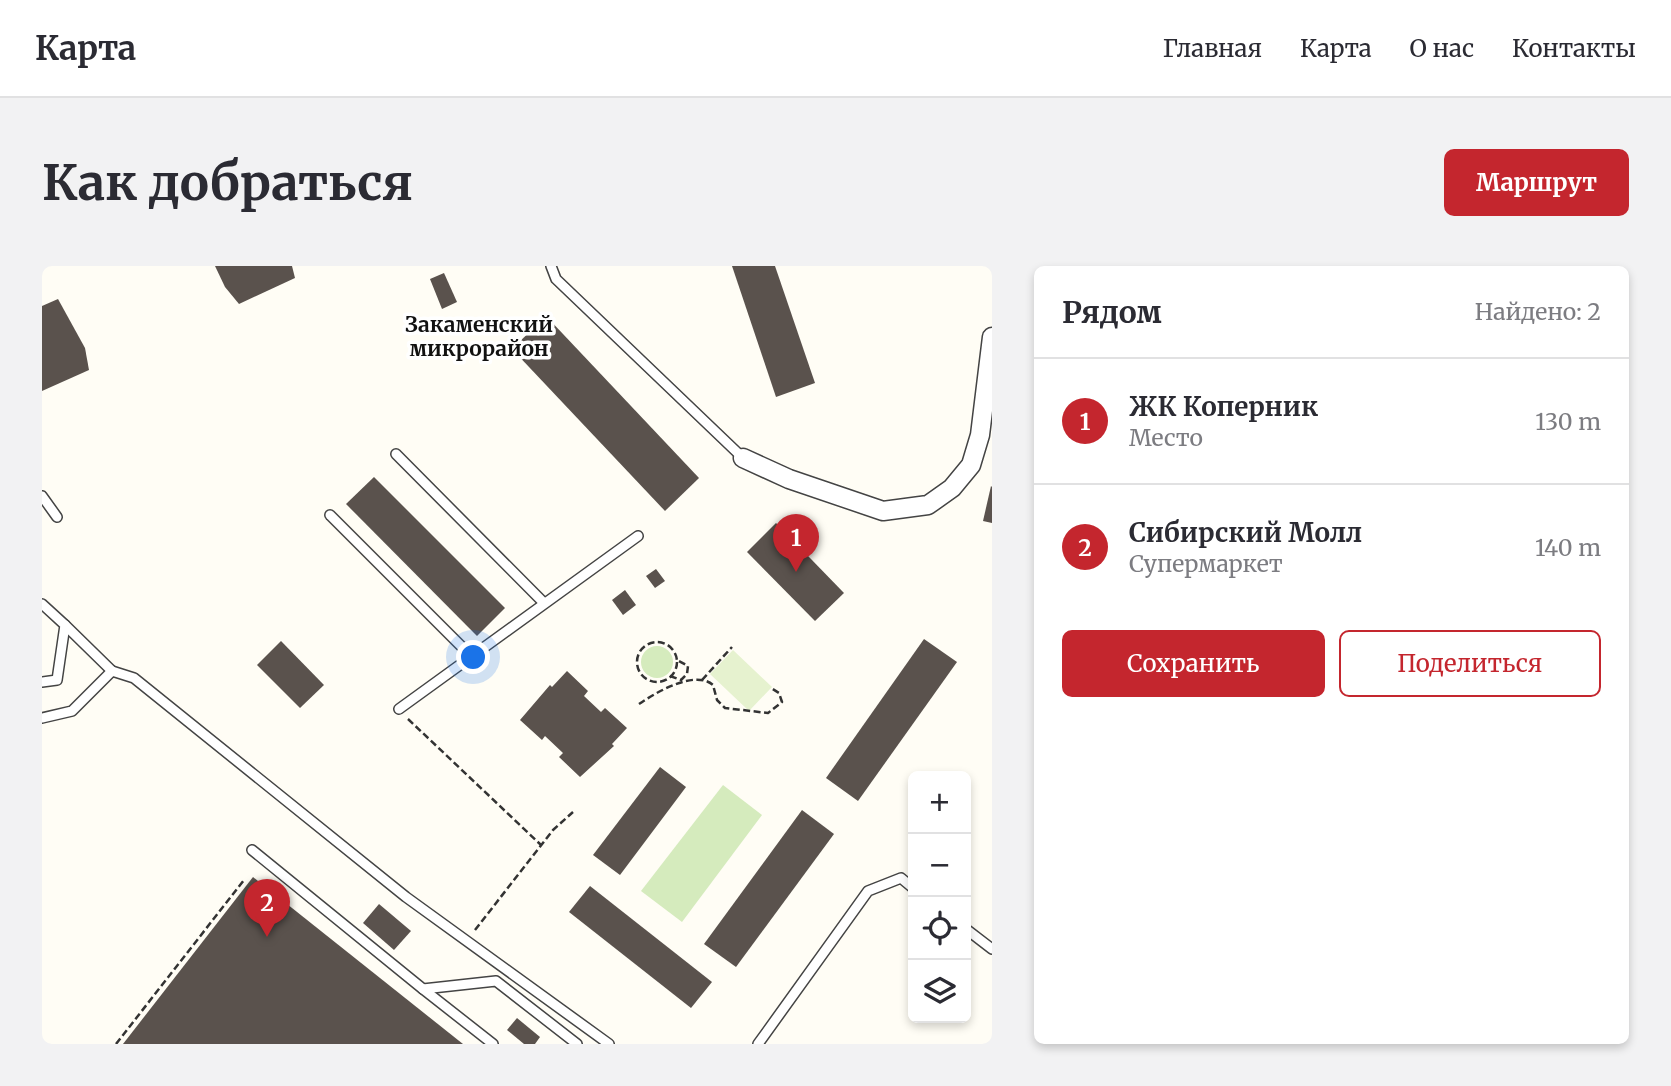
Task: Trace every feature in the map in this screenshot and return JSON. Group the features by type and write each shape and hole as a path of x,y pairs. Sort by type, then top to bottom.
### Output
{"street":[{"path":"743,458 789,479 883,511 929,505 952,488 971,466 980,435 992,337"}],"lane":[{"path":"551,266 556,279 743,458"},
{"path":"396,454 544,603"},
{"path":"42,496 57,517"},
{"path":"330,514 471,656"},
{"path":"399,709 638,536"},
{"path":"42,604 111,671 134,678 406,897 608,1044"},
{"path":"42,682 57,680 65,625"},
{"path":"42,718 72,711 111,671"},
{"path":"252,850 493,1044"},
{"path":"758,1044 869,891 901,878 908,884"},
{"path":"971,933 992,949"},
{"path":"423,989 496,981 577,1044"}],"path":[{"path":"653,642 661,642 674,651 677,660 670,676 661,681 653,681 640,673 637,665 640,650 653,642"},
{"path":"639,704 662,690 702,680 732,647"},
{"path":"670,676 681,680 687,674 688,666 677,660"},
{"path":"702,680 713,685 721,705 740,712 768,713 779,708 782,698 771,688"},
{"path":"661,681 662,690"},
{"path":"399,709 541,845"},
{"path":"473,933 541,845 573,813"},
{"path":"116,1044 244,880"}],"green space":[{"path":"657,646 668,651 673,662 668,673 657,678 646,673 641,662 646,651"},
{"path":"733,650 772,687 749,711 710,674"},
{"path":"723,785 762,815 682,922 641,891"}],"building":[{"path":"215,266 292,266 295,278 239,304 225,287"},
{"path":"732,266 775,266 815,383 776,397"},
{"path":"444,273 457,302 442,309 430,279"},
{"path":"58,299 85,348 89,370 42,391 42,306"},
{"path":"546,316 699,478 665,511 512,349"},
{"path":"374,477 505,608 477,636 346,504"},
{"path":"992,487 992,523 983,521"},
{"path":"776,523 844,593 815,621 747,552"},
{"path":"656,569 665,581 655,588 646,576"},
{"path":"625,590 636,605 623,615 612,600"},
{"path":"924,639 957,662 858,801 826,778"},
{"path":"281,641 324,685 300,708 257,665"},
{"path":"567,671 588,691 584,696 601,712 605,708 627,728 612,744 614,746 580,777 559,757 563,753 545,736 542,740 520,720 550,685 552,687"},
{"path":"660,767 686,787 620,875 593,855"},
{"path":"802,810 834,834 736,967 704,944"},
{"path":"253,877 463,1044 123,1044"},
{"path":"590,886 712,982 691,1008 569,912"},
{"path":"379,904 411,931 394,950 363,923"},
{"path":"517,1018 540,1037 535,1044 524,1044 507,1030"}],"place":[{"name":"ЖК Коперник","path":"796,572"},
{"name":"Сибирский Молл","path":"267,937"}],"district":[{"name":"Закаменский микрорайон","path":"479,336"}]}
